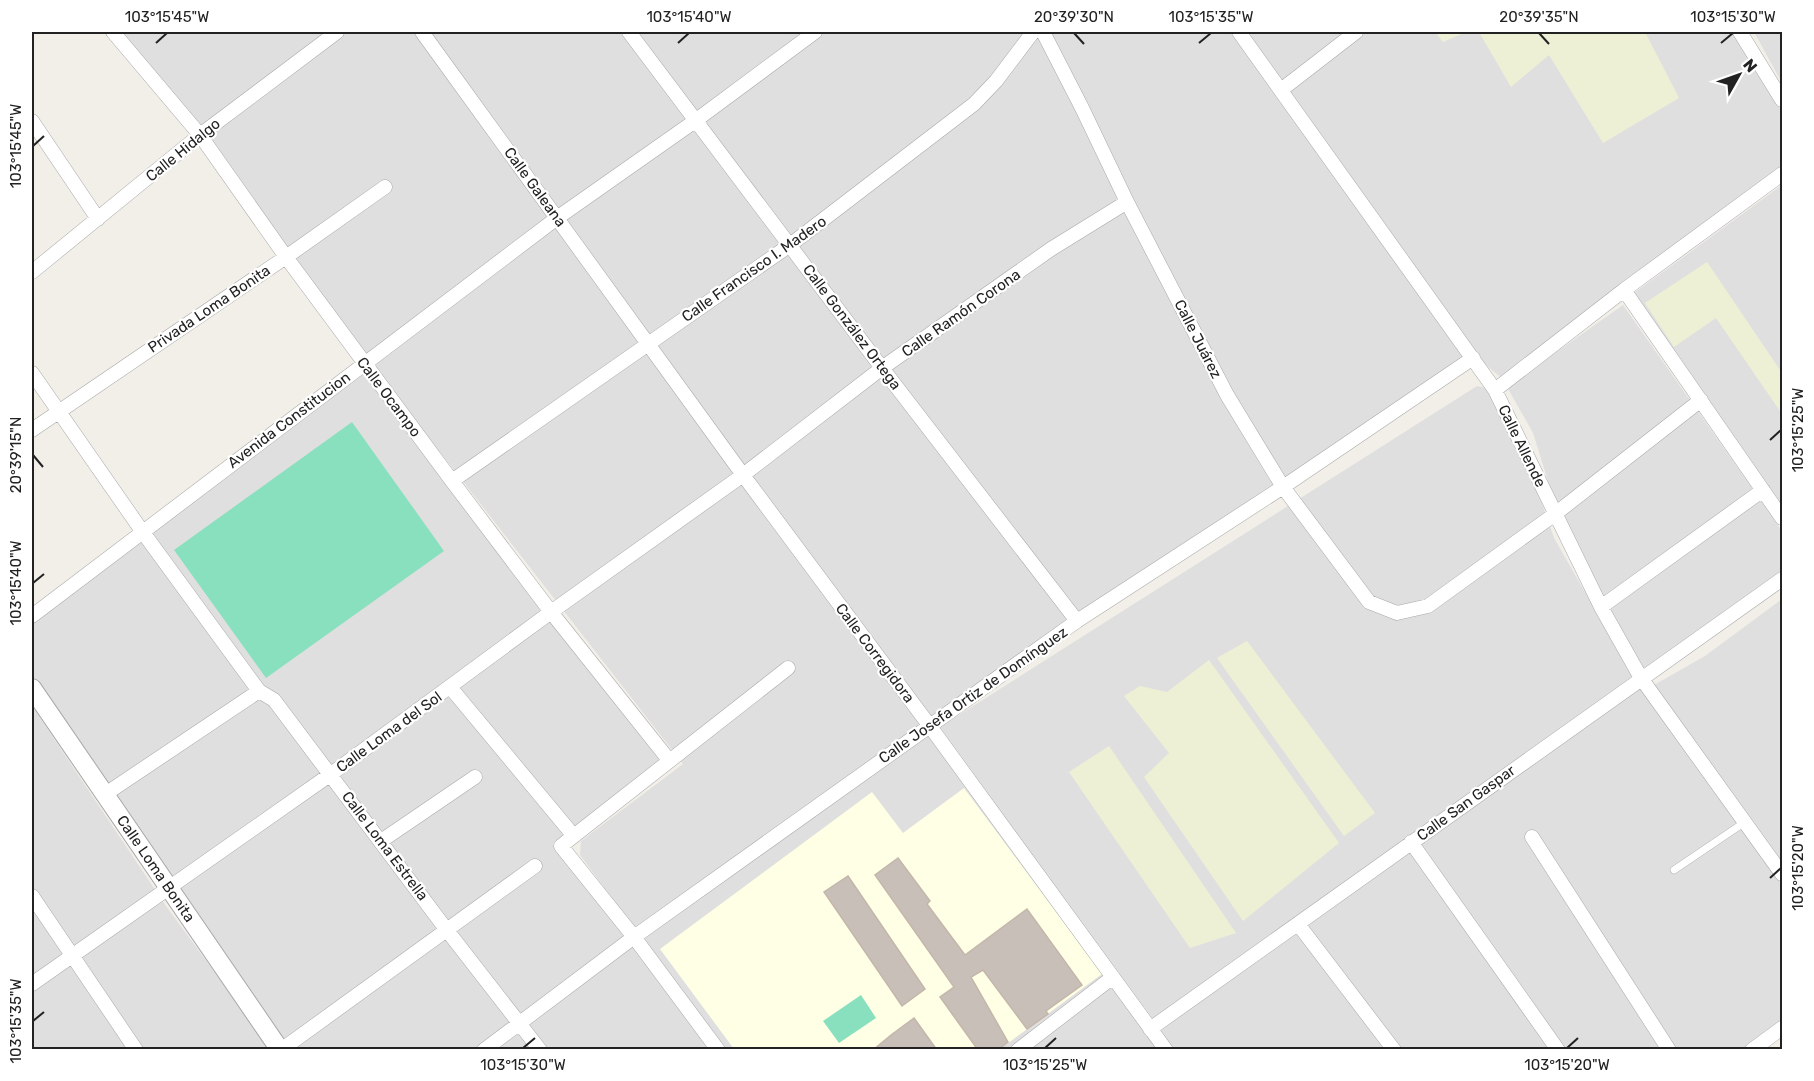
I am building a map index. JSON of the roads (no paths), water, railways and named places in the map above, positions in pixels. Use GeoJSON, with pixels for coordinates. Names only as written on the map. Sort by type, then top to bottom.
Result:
{"type":"FeatureCollection","features":[{"type":"Feature","properties":{"kind":"street","name":"Calle Ocampo"},"geometry":{"type":"LineString","coordinates":[[114,32],[200,135],[452,481],[551,612],[669,760]]}},
{"type":"Feature","properties":{"kind":"street","name":"Calle Hidalgo"},"geometry":{"type":"LineString","coordinates":[[32,272],[200,135],[337,32]]}},
{"type":"Feature","properties":{"kind":"street","name":"Calle Galeana"},"geometry":{"type":"LineString","coordinates":[[422,32],[648,343]]}},
{"type":"Feature","properties":{"kind":"street","name":"Calle González Ortega"},"geometry":{"type":"LineString","coordinates":[[629,32],[694,121],[1077,621]]}},
{"type":"Feature","properties":{"kind":"street"},"geometry":{"type":"LineString","coordinates":[[790,32],[800,43]]}},
{"type":"Feature","properties":{"kind":"street","name":"Avenida Constitucion"},"geometry":{"type":"LineString","coordinates":[[32,616],[557,218],[815,32]]}},
{"type":"Feature","properties":{"kind":"street","name":"Calle Francisco I. Madero"},"geometry":{"type":"LineString","coordinates":[[452,481],[790,245],[974,104],[996,81],[1033,32]]}},
{"type":"Feature","properties":{"kind":"street","name":"Calle Juárez"},"geometry":{"type":"LineString","coordinates":[[1043,32],[1127,202],[1227,395],[1283,487],[1369,602],[1397,613],[1428,606],[1555,514]]}},
{"type":"Feature","properties":{"kind":"street","name":"Calle Allende"},"geometry":{"type":"LineString","coordinates":[[1239,32],[1495,390],[1601,607],[1641,678],[1782,874]]}},
{"type":"Feature","properties":{"kind":"street"},"geometry":{"type":"LineString","coordinates":[[1281,90],[1356,32]]}},
{"type":"Feature","properties":{"kind":"street"},"geometry":{"type":"LineString","coordinates":[[1740,32],[1782,100]]}},
{"type":"Feature","properties":{"kind":"street"},"geometry":{"type":"LineString","coordinates":[[32,121],[98,219]]}},
{"type":"Feature","properties":{"kind":"street"},"geometry":{"type":"LineString","coordinates":[[1495,390],[1624,290],[1782,174]]}},
{"type":"Feature","properties":{"kind":"street","name":"Privada Loma Bonita"},"geometry":{"type":"LineString","coordinates":[[32,430],[385,187]]}},
{"type":"Feature","properties":{"kind":"street","name":"Calle Ramón Corona"},"geometry":{"type":"LineString","coordinates":[[743,475],[882,368],[1051,249],[1127,202]]}},
{"type":"Feature","properties":{"kind":"street"},"geometry":{"type":"LineString","coordinates":[[1624,290],[1782,518]]}},
{"type":"Feature","properties":{"kind":"street","name":"Calle Corregidora"},"geometry":{"type":"LineString","coordinates":[[648,343],[1166,1050]]}},
{"type":"Feature","properties":{"kind":"street","name":"Calle Josefa Ortiz de Domínguez"},"geometry":{"type":"LineString","coordinates":[[484,1050],[634,938],[1077,621],[1283,487],[1473,358]]}},
{"type":"Feature","properties":{"kind":"street","name":"Calle Loma Estrella"},"geometry":{"type":"LineString","coordinates":[[32,373],[142,531],[259,691],[274,700],[540,1050]]}},
{"type":"Feature","properties":{"kind":"street"},"geometry":{"type":"LineString","coordinates":[[1555,514],[1701,400]]}},
{"type":"Feature","properties":{"kind":"street","name":"Calle Loma del Sol"},"geometry":{"type":"LineString","coordinates":[[32,984],[331,774],[551,612],[743,475]]}},
{"type":"Feature","properties":{"kind":"street"},"geometry":{"type":"LineString","coordinates":[[1601,607],[1763,490]]}},
{"type":"Feature","properties":{"kind":"street","name":"Calle San Gaspar"},"geometry":{"type":"LineString","coordinates":[[1150,1029],[1782,579]]}},
{"type":"Feature","properties":{"kind":"street"},"geometry":{"type":"LineString","coordinates":[[718,1050],[561,846],[788,668]]}},
{"type":"Feature","properties":{"kind":"street"},"geometry":{"type":"LineString","coordinates":[[450,687],[573,835]]}},
{"type":"Feature","properties":{"kind":"street","name":"Calle Loma Bonita"},"geometry":{"type":"LineString","coordinates":[[32,688],[281,1050]]}},
{"type":"Feature","properties":{"kind":"street"},"geometry":{"type":"LineString","coordinates":[[104,795],[259,691]]}},
{"type":"Feature","properties":{"kind":"street"},"geometry":{"type":"LineString","coordinates":[[381,841],[475,777]]}},
{"type":"Feature","properties":{"kind":"street"},"geometry":{"type":"LineString","coordinates":[[1532,837],[1669,1050]]}},
{"type":"Feature","properties":{"kind":"street"},"geometry":{"type":"LineString","coordinates":[[1411,842],[1558,1050]]}},
{"type":"Feature","properties":{"kind":"street"},"geometry":{"type":"LineString","coordinates":[[281,1050],[535,866]]}},
{"type":"Feature","properties":{"kind":"street"},"geometry":{"type":"LineString","coordinates":[[32,897],[136,1050]]}},
{"type":"Feature","properties":{"kind":"street"},"geometry":{"type":"LineString","coordinates":[[1298,924],[1394,1050]]}},
{"type":"Feature","properties":{"kind":"street"},"geometry":{"type":"LineString","coordinates":[[1018,1050],[1113,978]]}},
{"type":"Feature","properties":{"kind":"street"},"geometry":{"type":"LineString","coordinates":[[1752,1050],[1782,1028]]}},
{"type":"Feature","properties":{"kind":"lane"},"geometry":{"type":"LineString","coordinates":[[1674,870],[1745,822]]}}]}
